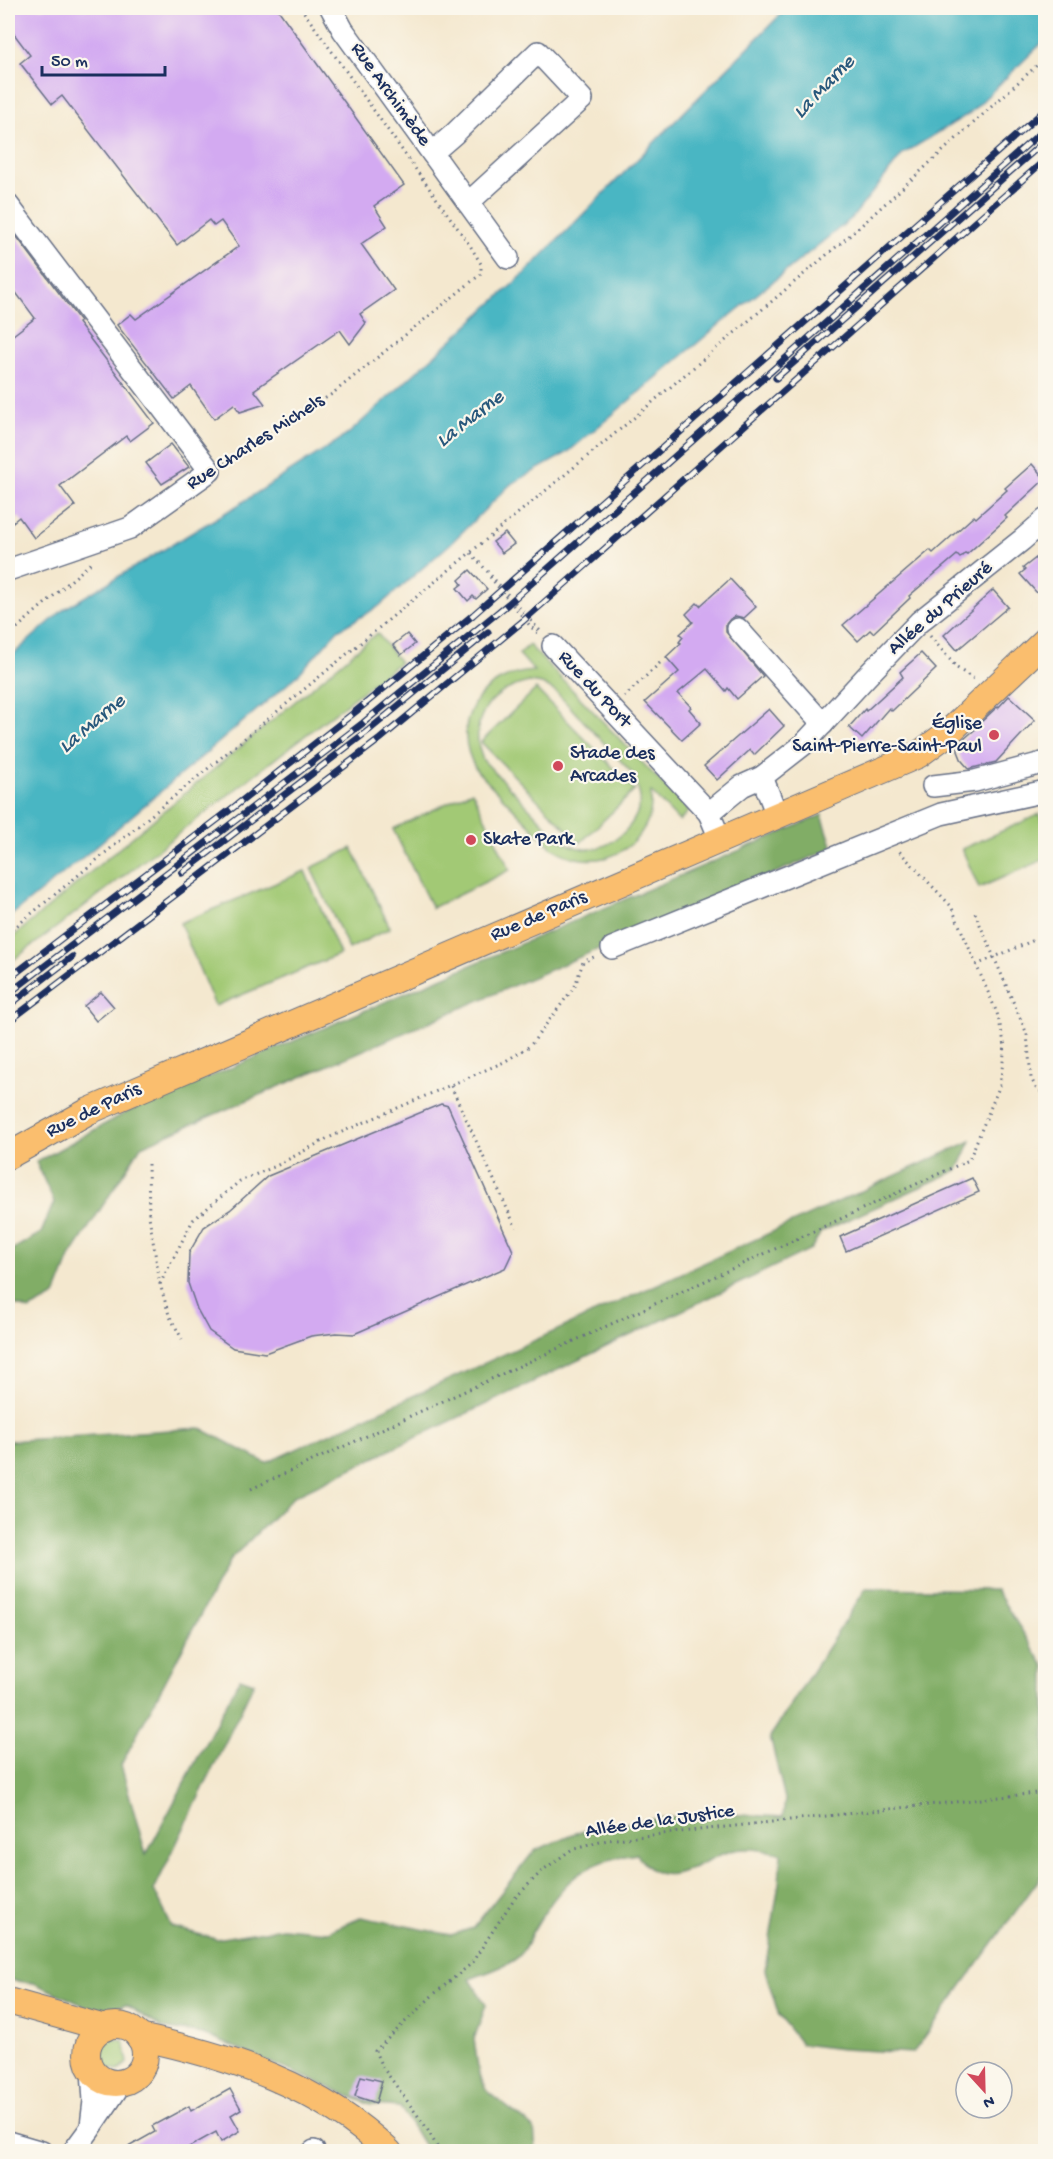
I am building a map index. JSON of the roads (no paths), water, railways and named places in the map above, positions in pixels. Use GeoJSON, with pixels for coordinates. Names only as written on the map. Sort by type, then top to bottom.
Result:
{"type":"FeatureCollection","features":[{"type":"Feature","properties":{"kind":"main road","name":"Rue de Paris"},"geometry":{"type":"LineString","coordinates":[[8,1156],[89,1111],[918,755],[993,692],[1046,640]]}},
{"type":"Feature","properties":{"kind":"main road"},"geometry":{"type":"LineString","coordinates":[[8,2001],[105,2028],[120,2026],[134,2031],[144,2045],[143,2064],[135,2076],[121,2083],[105,2081],[70,2033],[45,2012]]}},
{"type":"Feature","properties":{"kind":"main road"},"geometry":{"type":"LineString","coordinates":[[90,2062],[92,2038],[105,2028]]}},
{"type":"Feature","properties":{"kind":"main road"},"geometry":{"type":"LineString","coordinates":[[139,2037],[194,2050],[276,2079],[314,2097],[352,2120],[389,2151]]}},
{"type":"Feature","properties":{"kind":"main road"},"geometry":{"type":"LineString","coordinates":[[143,2064],[194,2050]]}},
{"type":"Feature","properties":{"kind":"street","name":"Rue Archimède"},"geometry":{"type":"LineString","coordinates":[[331,8],[343,30],[468,203]]}},
{"type":"Feature","properties":{"kind":"street"},"geometry":{"type":"LineString","coordinates":[[432,153],[538,52],[582,99],[468,203],[508,258]]}},
{"type":"Feature","properties":{"kind":"street","name":"Rue Charles Michels"},"geometry":{"type":"LineString","coordinates":[[8,205],[210,471],[130,528],[8,570]]}},
{"type":"Feature","properties":{"kind":"street","name":"Allée du Prieuré"},"geometry":{"type":"LineString","coordinates":[[709,813],[742,786],[762,777],[803,745],[919,622],[1046,519]]}},
{"type":"Feature","properties":{"kind":"street"},"geometry":{"type":"LineString","coordinates":[[738,629],[823,724]]}},
{"type":"Feature","properties":{"kind":"street","name":"Rue du Port"},"geometry":{"type":"LineString","coordinates":[[553,646],[709,813],[720,839]]}},
{"type":"Feature","properties":{"kind":"street"},"geometry":{"type":"LineString","coordinates":[[918,755],[933,786],[941,814]]}},
{"type":"Feature","properties":{"kind":"street"},"geometry":{"type":"LineString","coordinates":[[933,786],[975,781],[1046,762]]}},
{"type":"Feature","properties":{"kind":"street"},"geometry":{"type":"LineString","coordinates":[[762,777],[777,815]]}},
{"type":"Feature","properties":{"kind":"street"},"geometry":{"type":"LineString","coordinates":[[612,948],[941,814],[1046,791]]}},
{"type":"Feature","properties":{"kind":"street"},"geometry":{"type":"LineString","coordinates":[[90,2062],[94,2101],[90,2129]]}},
{"type":"Feature","properties":{"kind":"street"},"geometry":{"type":"LineString","coordinates":[[72,2151],[121,2083]]}},
{"type":"Feature","properties":{"kind":"street"},"geometry":{"type":"LineString","coordinates":[[8,2142],[42,2151]]}},
{"type":"Feature","properties":{"kind":"water","name":"La Marne"},"geometry":{"type":"Polygon","coordinates":[[[787,8],[1045,8],[1045,40],[970,113],[903,154],[852,218],[720,324],[567,453],[511,484],[449,545],[378,607],[338,630],[297,676],[8,918],[8,659],[64,609],[235,507],[347,435],[524,274],[787,8]]]}},
{"type":"Feature","properties":{"kind":"railway"},"geometry":{"type":"LineString","coordinates":[[8,979],[234,807],[473,615],[1046,109]]}},
{"type":"Feature","properties":{"kind":"railway"},"geometry":{"type":"LineString","coordinates":[[8,994],[363,723],[508,604],[1046,128]]}},
{"type":"Feature","properties":{"kind":"railway"},"geometry":{"type":"LineString","coordinates":[[776,378],[1046,140]]}},
{"type":"Feature","properties":{"kind":"railway"},"geometry":{"type":"LineString","coordinates":[[8,1022],[380,739],[523,621],[1046,159]]}},
{"type":"Feature","properties":{"kind":"railway"},"geometry":{"type":"LineString","coordinates":[[182,873],[369,730],[488,632]]}},
{"type":"Feature","properties":{"kind":"railway"},"geometry":{"type":"LineString","coordinates":[[8,1006],[72,957]]}},
{"type":"Feature","properties":{"kind":"place","name":"Église Saint-Pierre-Saint-Paul"},"geometry":{"type":"Point","coordinates":[994,735]}},
{"type":"Feature","properties":{"kind":"place","name":"Stade des Arcades"},"geometry":{"type":"Point","coordinates":[558,766]}},
{"type":"Feature","properties":{"kind":"place","name":"Skate Park"},"geometry":{"type":"Point","coordinates":[471,840]}}]}
